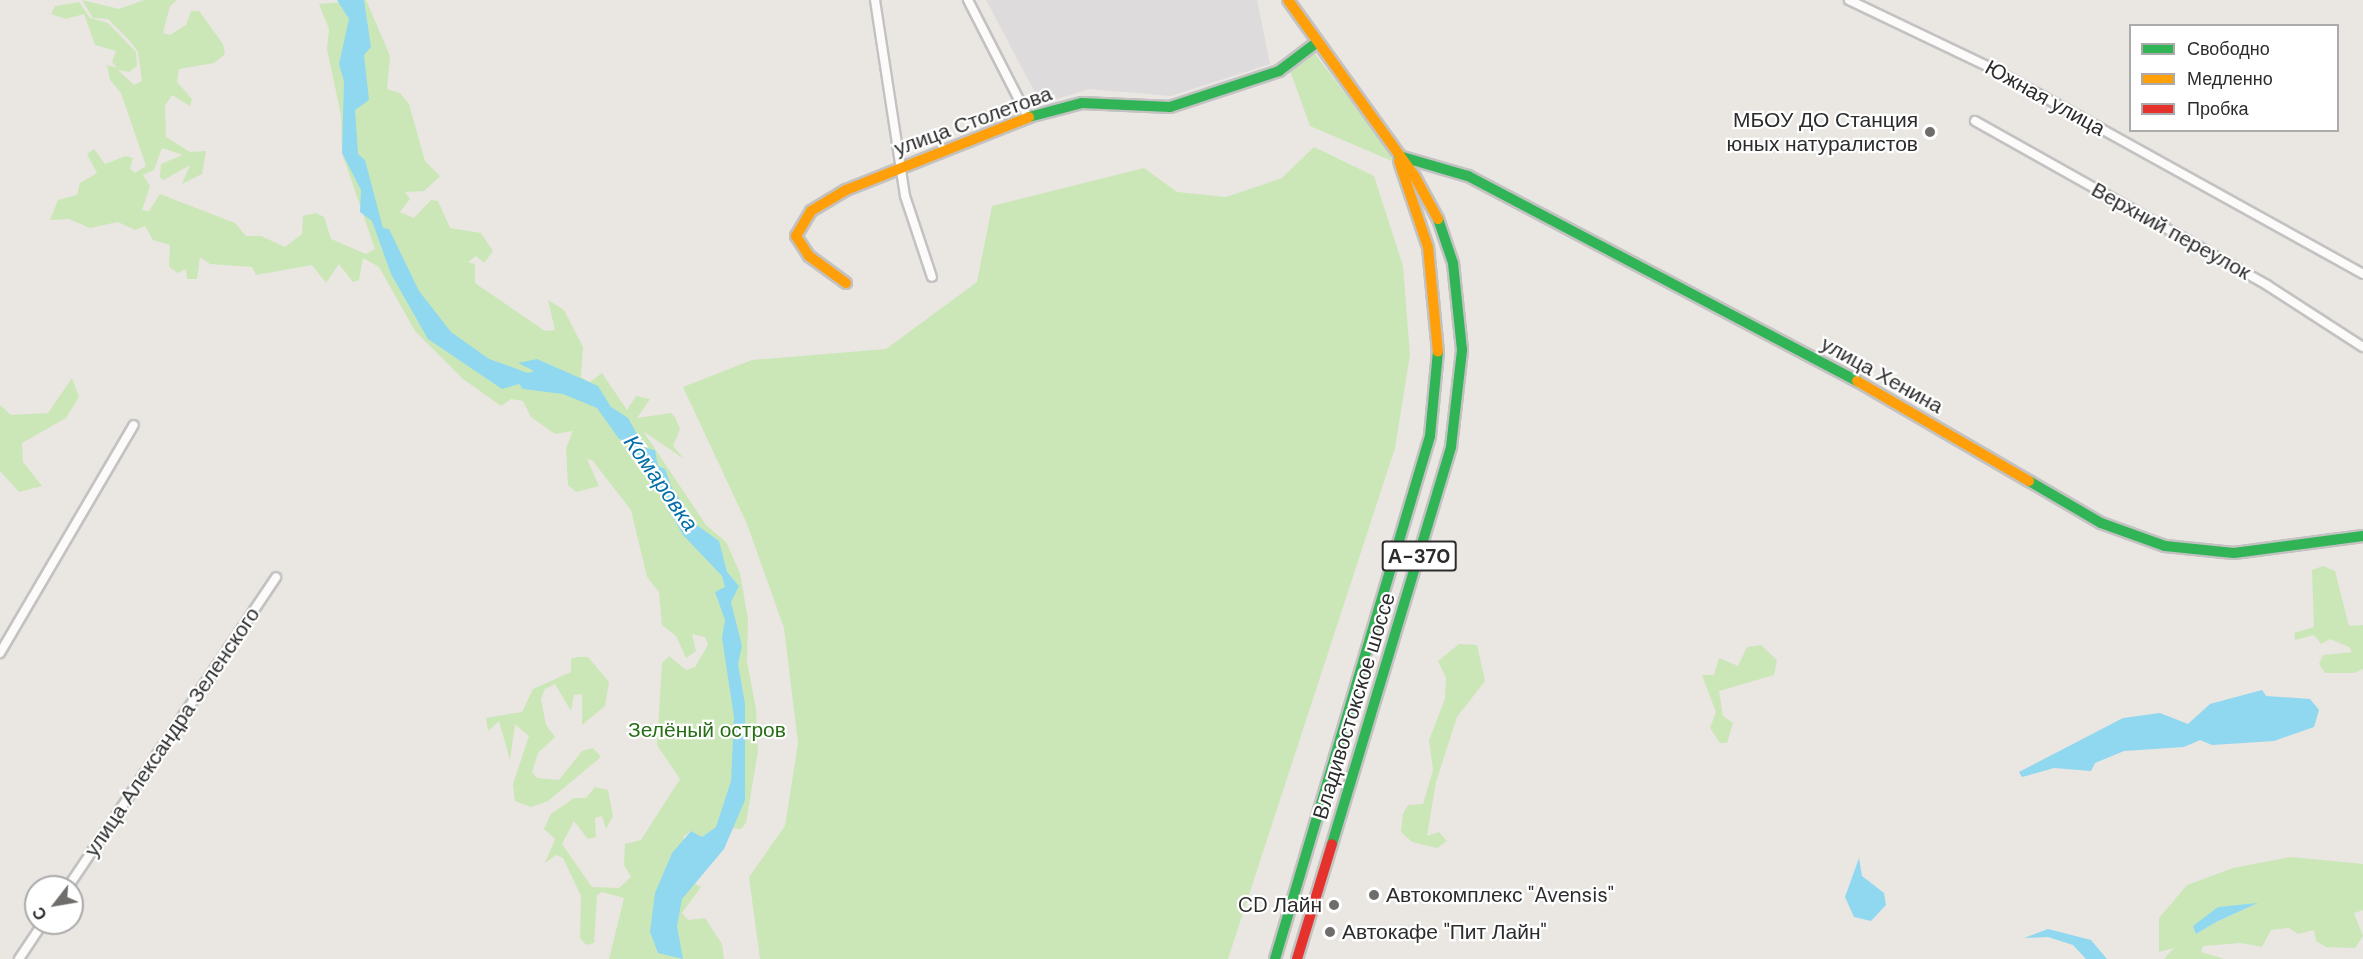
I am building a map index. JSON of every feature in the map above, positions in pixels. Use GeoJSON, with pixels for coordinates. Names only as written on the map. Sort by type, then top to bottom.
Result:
{"type":"FeatureCollection","features":[{"type":"Feature","properties":{"kind":"main road","name":"Владивостокское шоссе"},"geometry":{"type":"LineString","coordinates":[[1288,0],[1316,43],[1399,156],[1438,220],[1460,306],[1460,395],[1443,474],[1297,959]]}},
{"type":"Feature","properties":{"kind":"main road","name":"улица Столетова"},"geometry":{"type":"LineString","coordinates":[[846,283],[797,244],[800,223],[846,190],[1028,117],[1082,104],[1170,107],[1279,71],[1316,43]]}},
{"type":"Feature","properties":{"kind":"main road","name":"Владивостокское шоссе"},"geometry":{"type":"LineString","coordinates":[[1275,959],[1422,470],[1439,337],[1428,247],[1399,156]]}},
{"type":"Feature","properties":{"kind":"main road","name":"улица Хенина"},"geometry":{"type":"LineString","coordinates":[[1399,156],[1468,176],[1845,374],[2102,523],[2165,546],[2234,554],[2363,536]]}},
{"type":"Feature","properties":{"kind":"main road"},"geometry":{"type":"LineString","coordinates":[[1422,470],[1434,463],[1443,474]]}},
{"type":"Feature","properties":{"kind":"street"},"geometry":{"type":"LineString","coordinates":[[874,0],[903,167],[905,196],[932,277]]}},
{"type":"Feature","properties":{"kind":"street"},"geometry":{"type":"LineString","coordinates":[[968,0],[1028,117]]}},
{"type":"Feature","properties":{"kind":"street","name":"Южная улица"},"geometry":{"type":"LineString","coordinates":[[1849,0],[1995,70],[2363,274]]}},
{"type":"Feature","properties":{"kind":"street","name":"Верхний переулок"},"geometry":{"type":"LineString","coordinates":[[1975,121],[2267,285],[2363,347]]}},
{"type":"Feature","properties":{"kind":"street"},"geometry":{"type":"LineString","coordinates":[[0,653],[134,425]]}},
{"type":"Feature","properties":{"kind":"street","name":"улица Александра Зеленского"},"geometry":{"type":"LineString","coordinates":[[76,875],[276,577]]}},
{"type":"Feature","properties":{"kind":"street"},"geometry":{"type":"LineString","coordinates":[[19,959],[35,935]]}},
{"type":"Feature","properties":{"kind":"shaded area"},"geometry":{"type":"Polygon","coordinates":[[[986,0],[1257,0],[1270,64],[1171,96],[1089,89],[1041,104],[986,0]]]}},
{"type":"Feature","properties":{"kind":"green space","name":"Зелёный остров"},"geometry":{"type":"Polygon","coordinates":[[[82,0],[119,9],[144,0],[177,0],[170,6],[163,33],[170,35],[186,25],[191,11],[199,11],[223,44],[225,54],[214,63],[179,69],[177,82],[192,99],[190,106],[172,95],[165,106],[166,137],[190,152],[206,151],[202,174],[182,184],[190,165],[164,180],[160,177],[161,164],[183,155],[162,148],[154,170],[143,175],[150,186],[142,210],[149,211],[160,194],[235,223],[246,236],[261,236],[285,247],[302,234],[303,216],[316,213],[324,217],[331,239],[366,254],[375,249],[342,153],[341,115],[327,49],[329,29],[319,4],[366,0],[390,56],[387,89],[400,93],[409,104],[425,161],[440,176],[424,191],[405,192],[410,199],[400,212],[414,218],[431,200],[438,201],[450,228],[481,233],[493,251],[484,263],[476,256],[468,262],[475,264],[475,283],[545,331],[555,330],[548,300],[564,310],[583,347],[581,377],[590,382],[602,373],[627,410],[636,396],[650,399],[637,418],[671,413],[675,417],[680,429],[673,446],[684,459],[643,431],[706,525],[726,542],[740,573],[748,619],[747,662],[756,709],[758,751],[746,823],[741,829],[716,827],[702,837],[691,831],[683,837],[695,884],[701,887],[682,913],[688,920],[705,918],[722,944],[724,959],[609,959],[624,898],[602,892],[597,895],[594,943],[586,945],[580,938],[581,896],[563,858],[556,855],[545,863],[555,839],[544,829],[551,814],[574,798],[586,798],[595,787],[608,790],[613,816],[606,829],[602,816],[595,818],[596,837],[588,839],[574,821],[562,844],[592,887],[619,888],[631,877],[624,865],[625,844],[641,840],[680,779],[657,745],[662,663],[669,656],[686,670],[695,667],[708,645],[705,637],[692,634],[696,651],[686,658],[676,636],[662,625],[659,592],[647,577],[631,510],[592,460],[587,459],[599,486],[576,492],[568,485],[566,448],[573,431],[555,434],[531,417],[523,401],[511,399],[501,406],[463,379],[415,331],[379,267],[363,258],[359,280],[353,282],[339,264],[326,283],[312,265],[256,275],[252,267],[210,264],[200,257],[197,279],[187,279],[186,269],[178,273],[169,267],[170,245],[153,240],[145,226],[135,230],[118,222],[90,228],[69,219],[50,220],[58,200],[77,195],[80,183],[97,173],[87,154],[94,149],[105,164],[126,156],[133,158],[130,169],[135,173],[146,166],[121,93],[110,80],[107,65],[117,68],[112,62],[116,51],[95,45],[84,14],[66,19],[51,14],[55,6],[79,2],[90,18],[108,23],[136,52],[137,66],[129,72],[118,70],[134,85],[142,81],[138,52],[130,41],[108,19],[93,18],[82,0]]]}},
{"type":"Feature","properties":{"kind":"green space"},"geometry":{"type":"Polygon","coordinates":[[[1312,50],[1391,154],[1392,161],[1310,126],[1289,68],[1312,50]]]}},
{"type":"Feature","properties":{"kind":"green space"},"geometry":{"type":"Polygon","coordinates":[[[1314,147],[1374,176],[1403,266],[1410,355],[1395,448],[1228,959],[760,959],[749,877],[785,826],[798,743],[784,628],[747,524],[683,387],[752,360],[886,349],[977,282],[992,206],[1144,168],[1177,192],[1226,197],[1282,178],[1314,147]]]}},
{"type":"Feature","properties":{"kind":"green space"},"geometry":{"type":"Polygon","coordinates":[[[72,378],[79,397],[66,418],[22,443],[23,462],[42,486],[19,492],[0,471],[0,405],[11,415],[48,413],[72,378]]]}},
{"type":"Feature","properties":{"kind":"green space"},"geometry":{"type":"Polygon","coordinates":[[[2323,566],[2335,571],[2349,626],[2363,625],[2363,669],[2354,673],[2325,673],[2319,664],[2323,655],[2352,652],[2349,647],[2330,639],[2321,644],[2314,635],[2295,640],[2294,633],[2314,627],[2312,570],[2323,566]]]}},
{"type":"Feature","properties":{"kind":"green space"},"geometry":{"type":"Polygon","coordinates":[[[1459,644],[1477,645],[1485,681],[1457,717],[1436,782],[1427,836],[1439,832],[1447,841],[1437,848],[1412,842],[1401,832],[1403,814],[1408,805],[1423,804],[1433,770],[1429,740],[1445,699],[1446,678],[1438,661],[1459,644]]]}},
{"type":"Feature","properties":{"kind":"green space"},"geometry":{"type":"Polygon","coordinates":[[[1761,645],[1777,660],[1774,675],[1719,691],[1723,716],[1733,723],[1727,743],[1720,743],[1710,728],[1716,712],[1702,675],[1714,675],[1719,658],[1738,666],[1747,647],[1761,645]]]}},
{"type":"Feature","properties":{"kind":"green space"},"geometry":{"type":"Polygon","coordinates":[[[588,657],[609,682],[605,706],[582,725],[582,694],[574,695],[571,711],[555,684],[545,689],[541,699],[546,725],[555,737],[538,753],[532,772],[537,778],[559,780],[582,751],[593,748],[601,757],[548,801],[531,807],[515,801],[513,784],[529,736],[515,724],[510,760],[499,721],[488,731],[486,718],[522,712],[533,689],[571,672],[571,659],[588,657]]]}},
{"type":"Feature","properties":{"kind":"green space"},"geometry":{"type":"Polygon","coordinates":[[[2291,857],[2363,864],[2363,910],[2354,913],[2363,936],[2355,948],[2326,947],[2316,941],[2314,930],[2298,934],[2289,928],[2271,930],[2262,947],[2241,943],[2203,946],[2201,952],[2224,959],[2164,959],[2174,948],[2159,952],[2159,918],[2187,885],[2233,868],[2291,857]],[[2256,904],[2218,907],[2196,934],[2256,904]]]}},
{"type":"Feature","properties":{"kind":"water","name":"Комаровка"},"geometry":{"type":"Polygon","coordinates":[[[337,0],[364,0],[371,47],[364,55],[369,100],[355,110],[358,154],[365,160],[383,228],[389,229],[419,291],[451,332],[489,359],[528,373],[534,371],[518,363],[537,359],[598,386],[611,407],[628,418],[645,448],[655,450],[658,466],[665,469],[672,488],[698,526],[719,541],[727,572],[739,586],[731,602],[742,646],[738,664],[745,704],[745,800],[724,849],[682,899],[677,926],[683,959],[658,953],[650,932],[655,893],[672,853],[691,831],[702,837],[716,827],[731,781],[734,717],[722,638],[725,620],[715,592],[725,587],[722,576],[683,535],[630,442],[619,439],[597,408],[563,394],[523,389],[519,384],[502,389],[428,339],[391,274],[372,221],[360,212],[361,190],[342,153],[344,81],[339,64],[349,19],[337,0]]]}},
{"type":"Feature","properties":{"kind":"water"},"geometry":{"type":"Polygon","coordinates":[[[2262,690],[2266,696],[2310,699],[2319,710],[2314,727],[2274,741],[2212,745],[2200,740],[2184,747],[2124,751],[2095,763],[2091,771],[2054,768],[2022,777],[2019,772],[2123,718],[2160,713],[2188,724],[2210,704],[2262,690]]]}},
{"type":"Feature","properties":{"kind":"water"},"geometry":{"type":"Polygon","coordinates":[[[1859,858],[1862,876],[1884,893],[1886,905],[1871,921],[1854,917],[1845,897],[1859,858]]]}},
{"type":"Feature","properties":{"kind":"water"},"geometry":{"type":"Polygon","coordinates":[[[2258,903],[2196,934],[2193,926],[2218,907],[2258,903]]]}},
{"type":"Feature","properties":{"kind":"water"},"geometry":{"type":"Polygon","coordinates":[[[2048,929],[2091,940],[2107,959],[2086,959],[2073,945],[2048,937],[2024,938],[2048,929]]]}},
{"type":"Feature","properties":{"kind":"traffic: fast"},"geometry":{"type":"LineString","coordinates":[[1029,117],[1082,103],[1170,107],[1279,71],[1316,43]]}},
{"type":"Feature","properties":{"kind":"traffic: fast"},"geometry":{"type":"LineString","coordinates":[[1399,156],[1468,176],[1857,381]]}},
{"type":"Feature","properties":{"kind":"traffic: fast"},"geometry":{"type":"LineString","coordinates":[[1332,844],[1451,447],[1462,350],[1453,263],[1438,219]]}},
{"type":"Feature","properties":{"kind":"traffic: fast"},"geometry":{"type":"LineString","coordinates":[[1275,959],[1430,436],[1438,352]]}},
{"type":"Feature","properties":{"kind":"traffic: fast"},"geometry":{"type":"LineString","coordinates":[[2029,481],[2101,523],[2165,546],[2234,553],[2363,536]]}},
{"type":"Feature","properties":{"kind":"traffic: slow"},"geometry":{"type":"LineString","coordinates":[[1288,0],[1415,177],[1438,219]]}},
{"type":"Feature","properties":{"kind":"traffic: slow"},"geometry":{"type":"LineString","coordinates":[[846,283],[809,256],[796,236],[811,211],[846,190],[1029,117]]}},
{"type":"Feature","properties":{"kind":"traffic: slow"},"geometry":{"type":"LineString","coordinates":[[1399,161],[1428,247],[1438,352]]}},
{"type":"Feature","properties":{"kind":"traffic: slow"},"geometry":{"type":"LineString","coordinates":[[1857,381],[2029,481]]}},
{"type":"Feature","properties":{"kind":"traffic: jam"},"geometry":{"type":"LineString","coordinates":[[1297,959],[1332,844]]}},
{"type":"Feature","properties":{"kind":"place","name":"МБОУ ДО Станция юных натуралистов"},"geometry":{"type":"Point","coordinates":[1930,132]}},
{"type":"Feature","properties":{"kind":"place","name":"Автокомплекс \"Avensis\""},"geometry":{"type":"Point","coordinates":[1374,895]}},
{"type":"Feature","properties":{"kind":"place","name":"CD Лайн"},"geometry":{"type":"Point","coordinates":[1334,905]}},
{"type":"Feature","properties":{"kind":"place","name":"Автокафе \"Пит Лайн\""},"geometry":{"type":"Point","coordinates":[1330,932]}}]}
